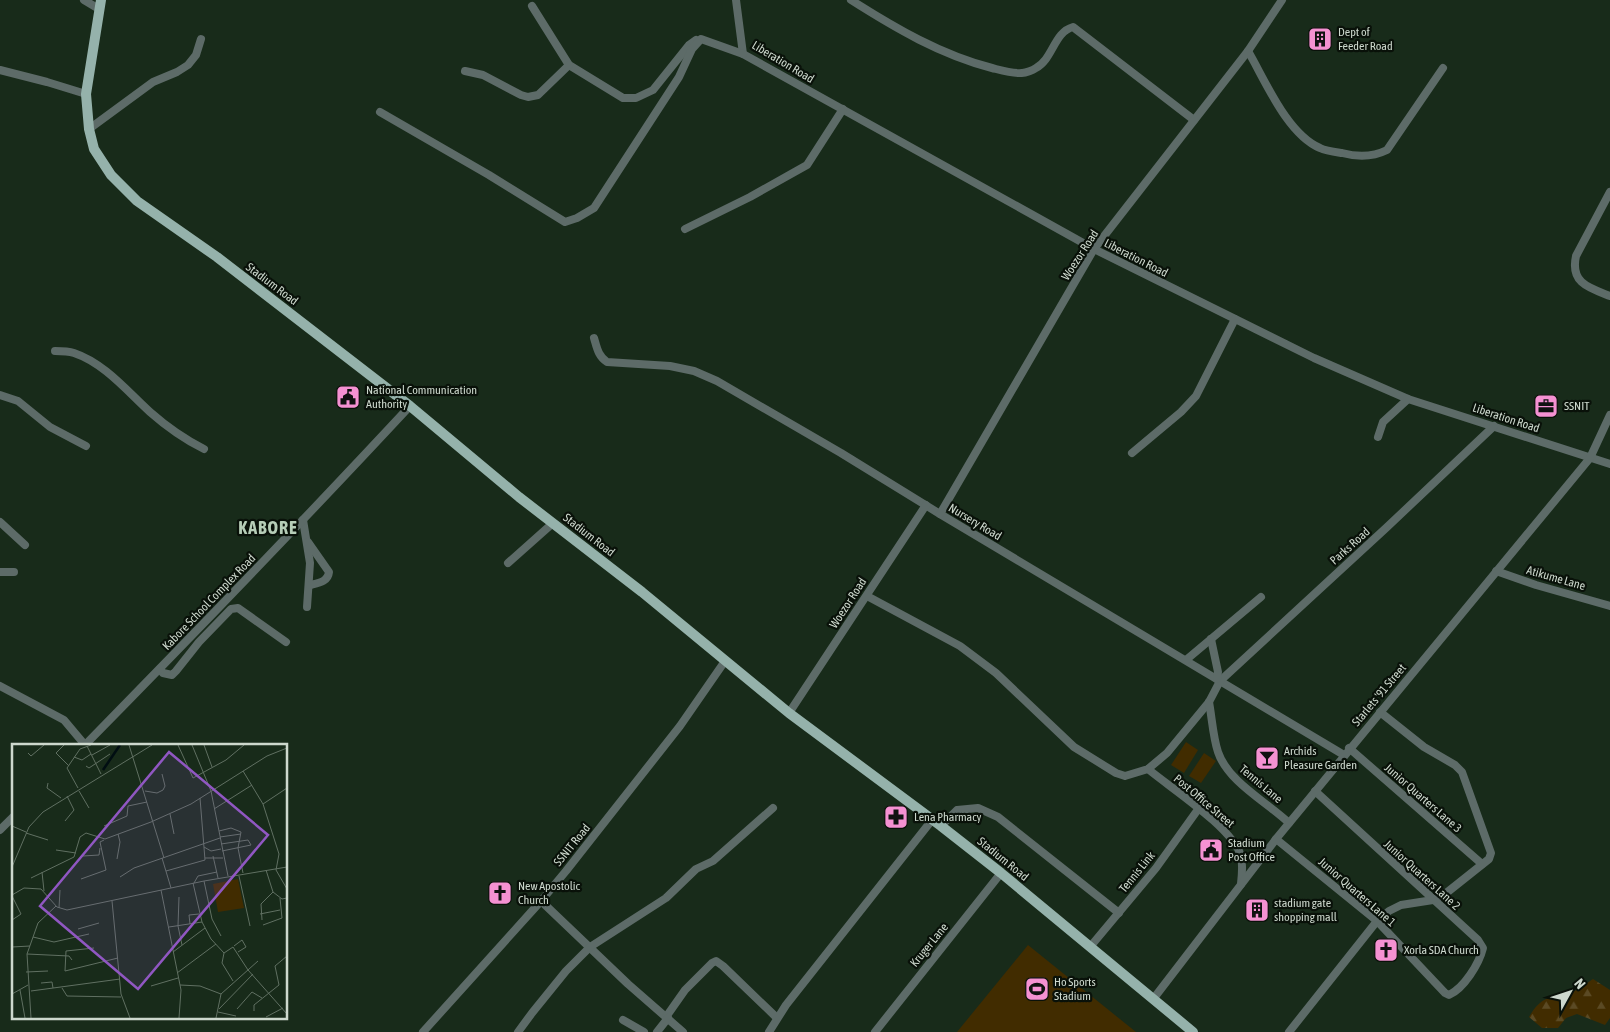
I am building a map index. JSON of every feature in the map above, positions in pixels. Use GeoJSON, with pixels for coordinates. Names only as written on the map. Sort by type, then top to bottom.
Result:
{"type":"FeatureCollection","features":[{"type":"Feature","properties":{"kind":"main road","name":"Stadium Road"},"geometry":{"type":"LineString","coordinates":[[100,4],[86,94],[89,129],[94,149],[111,175],[137,200],[217,257],[410,406],[519,497],[642,592],[789,713],[1001,873],[1193,1032]]}},
{"type":"Feature","properties":{"kind":"street"},"geometry":{"type":"LineString","coordinates":[[84,0],[100,4]]}},
{"type":"Feature","properties":{"kind":"street","name":"Liberation Road"},"geometry":{"type":"LineString","coordinates":[[736,0],[743,54],[1094,249],[1314,358],[1408,399],[1610,464]]}},
{"type":"Feature","properties":{"kind":"street"},"geometry":{"type":"LineString","coordinates":[[851,0],[892,26],[972,63],[1022,73],[1037,68],[1046,59],[1066,29],[1074,27],[1194,120]]}},
{"type":"Feature","properties":{"kind":"street","name":"Woezor Road"},"geometry":{"type":"LineString","coordinates":[[940,514],[1094,249],[1248,51],[1282,0]]}},
{"type":"Feature","properties":{"kind":"street"},"geometry":{"type":"LineString","coordinates":[[532,6],[569,65],[623,98],[636,98],[653,90],[688,45],[695,40],[701,40],[743,54]]}},
{"type":"Feature","properties":{"kind":"street"},"geometry":{"type":"LineString","coordinates":[[89,129],[153,82],[188,65],[196,55],[201,40]]}},
{"type":"Feature","properties":{"kind":"street"},"geometry":{"type":"LineString","coordinates":[[380,112],[489,175],[565,222],[577,218],[594,208],[679,77],[692,49],[701,40]]}},
{"type":"Feature","properties":{"kind":"street"},"geometry":{"type":"LineString","coordinates":[[1248,51],[1293,127],[1303,137],[1320,148],[1351,156],[1378,154],[1387,150],[1443,68]]}},
{"type":"Feature","properties":{"kind":"street"},"geometry":{"type":"LineString","coordinates":[[466,71],[483,75],[528,97],[538,94],[569,65]]}},
{"type":"Feature","properties":{"kind":"street"},"geometry":{"type":"LineString","coordinates":[[0,70],[86,94]]}},
{"type":"Feature","properties":{"kind":"street"},"geometry":{"type":"LineString","coordinates":[[685,228],[807,165],[843,110]]}},
{"type":"Feature","properties":{"kind":"street"},"geometry":{"type":"LineString","coordinates":[[1610,192],[1576,256],[1574,264],[1575,273],[1579,280],[1588,288],[1610,296]]}},
{"type":"Feature","properties":{"kind":"street"},"geometry":{"type":"LineString","coordinates":[[1132,453],[1181,412],[1196,396],[1235,319]]}},
{"type":"Feature","properties":{"kind":"street","name":"Nursery Road"},"geometry":{"type":"LineString","coordinates":[[594,338],[598,353],[607,362],[670,366],[694,371],[717,381],[842,452],[940,514],[1218,680],[1347,752]]}},
{"type":"Feature","properties":{"kind":"street"},"geometry":{"type":"LineString","coordinates":[[55,351],[72,352],[92,361],[126,388],[179,436],[204,449]]}},
{"type":"Feature","properties":{"kind":"street"},"geometry":{"type":"LineString","coordinates":[[0,395],[18,401],[50,427],[86,446]]}},
{"type":"Feature","properties":{"kind":"street"},"geometry":{"type":"LineString","coordinates":[[1378,437],[1383,422],[1408,399]]}},
{"type":"Feature","properties":{"kind":"street","name":"Kabore School Complex Road"},"geometry":{"type":"LineString","coordinates":[[85,744],[160,669],[410,406]]}},
{"type":"Feature","properties":{"kind":"street","name":"Starlets '91 Street"},"geometry":{"type":"LineString","coordinates":[[1154,998],[1276,839],[1590,458],[1610,415]]}},
{"type":"Feature","properties":{"kind":"street","name":"Parks Road"},"geometry":{"type":"LineString","coordinates":[[1218,680],[1386,528],[1494,426]]}},
{"type":"Feature","properties":{"kind":"street","name":"Woezor Road"},"geometry":{"type":"LineString","coordinates":[[789,713],[926,505]]}},
{"type":"Feature","properties":{"kind":"street"},"geometry":{"type":"LineString","coordinates":[[303,520],[310,563],[307,607]]}},
{"type":"Feature","properties":{"kind":"street"},"geometry":{"type":"LineString","coordinates":[[0,522],[25,545]]}},
{"type":"Feature","properties":{"kind":"street"},"geometry":{"type":"LineString","coordinates":[[508,563],[554,523]]}},
{"type":"Feature","properties":{"kind":"street"},"geometry":{"type":"LineString","coordinates":[[306,540],[329,572],[329,576],[325,580],[310,585]]}},
{"type":"Feature","properties":{"kind":"street","name":"Atikume Lane"},"geometry":{"type":"LineString","coordinates":[[1496,571],[1536,585],[1610,606]]}},
{"type":"Feature","properties":{"kind":"street"},"geometry":{"type":"LineString","coordinates":[[0,572],[14,572]]}},
{"type":"Feature","properties":{"kind":"street"},"geometry":{"type":"LineString","coordinates":[[867,596],[960,646],[996,673],[1074,746],[1116,773],[1125,776],[1148,769],[1166,752],[1209,702],[1218,680],[1211,639]]}},
{"type":"Feature","properties":{"kind":"street"},"geometry":{"type":"LineString","coordinates":[[1186,660],[1261,597]]}},
{"type":"Feature","properties":{"kind":"street"},"geometry":{"type":"LineString","coordinates":[[160,669],[167,675],[172,675],[176,672],[199,642],[231,609],[238,608],[286,642]]}},
{"type":"Feature","properties":{"kind":"street","name":"SSNIT Road"},"geometry":{"type":"LineString","coordinates":[[423,1032],[541,901],[680,726],[725,661]]}},
{"type":"Feature","properties":{"kind":"street"},"geometry":{"type":"LineString","coordinates":[[0,686],[64,720],[83,744]]}},
{"type":"Feature","properties":{"kind":"street","name":"Tennis Lane"},"geometry":{"type":"LineString","coordinates":[[1209,702],[1218,752],[1224,765],[1234,779],[1289,823]]}},
{"type":"Feature","properties":{"kind":"street"},"geometry":{"type":"LineString","coordinates":[[1288,1032],[1377,921],[1401,904],[1433,900],[1445,894],[1489,859],[1491,853],[1462,772],[1455,765],[1424,747],[1380,712]]}},
{"type":"Feature","properties":{"kind":"street","name":"Junior Quarters Lane 3"},"geometry":{"type":"LineString","coordinates":[[1347,752],[1482,864]]}},
{"type":"Feature","properties":{"kind":"street","name":"Post Office Street"},"geometry":{"type":"LineString","coordinates":[[1148,769],[1199,808],[1234,842],[1242,861],[1241,884]]}},
{"type":"Feature","properties":{"kind":"street","name":"Junior Quarters Lane 2"},"geometry":{"type":"LineString","coordinates":[[1315,791],[1469,932],[1483,948],[1482,954],[1464,984]]}},
{"type":"Feature","properties":{"kind":"street"},"geometry":{"type":"LineString","coordinates":[[518,1032],[566,971],[590,947],[666,898],[696,869],[713,861],[774,808]]}},
{"type":"Feature","properties":{"kind":"street"},"geometry":{"type":"LineString","coordinates":[[941,826],[957,810],[978,808],[998,817],[1119,913]]}},
{"type":"Feature","properties":{"kind":"street","name":"Tennis Link"},"geometry":{"type":"LineString","coordinates":[[1090,947],[1171,848],[1199,808]]}},
{"type":"Feature","properties":{"kind":"street"},"geometry":{"type":"LineString","coordinates":[[0,830],[12,818]]}},
{"type":"Feature","properties":{"kind":"street"},"geometry":{"type":"LineString","coordinates":[[769,1032],[786,1005],[932,820]]}},
{"type":"Feature","properties":{"kind":"street","name":"Junior Quarters Lane 1"},"geometry":{"type":"LineString","coordinates":[[1276,839],[1377,921],[1445,993],[1449,995],[1464,984]]}},
{"type":"Feature","properties":{"kind":"street","name":"Kruger Lane"},"geometry":{"type":"LineString","coordinates":[[875,1032],[1001,873]]}},
{"type":"Feature","properties":{"kind":"street"},"geometry":{"type":"LineString","coordinates":[[541,901],[628,984],[683,1032]]}},
{"type":"Feature","properties":{"kind":"street"},"geometry":{"type":"LineString","coordinates":[[657,1032],[692,982],[716,961],[778,1018]]}},
{"type":"Feature","properties":{"kind":"street"},"geometry":{"type":"LineString","coordinates":[[623,1020],[644,1032]]}},
{"type":"Feature","properties":{"kind":"green space"},"geometry":{"type":"Polygon","coordinates":[[[1186,742],[1198,750],[1184,773],[1171,765],[1186,742]]]}},
{"type":"Feature","properties":{"kind":"green space"},"geometry":{"type":"Polygon","coordinates":[[[1204,753],[1216,761],[1201,783],[1189,776],[1204,753]]]}},
{"type":"Feature","properties":{"kind":"green space","name":"Ho Sports Stadium"},"geometry":{"type":"Polygon","coordinates":[[[1028,945],[1136,1032],[957,1032],[1028,945]]]}},
{"type":"Feature","properties":{"kind":"green space"},"geometry":{"type":"Polygon","coordinates":[[[1593,979],[1610,990],[1610,1018],[1605,1025],[1577,1014],[1566,1018],[1558,1028],[1542,1028],[1529,1017],[1538,1005],[1547,998],[1575,991],[1593,979]]]}},
{"type":"Feature","properties":{"kind":"place","name":"Dept of Feeder Road"},"geometry":{"type":"Point","coordinates":[1320,39]}},
{"type":"Feature","properties":{"kind":"place","name":"National Communication Authority"},"geometry":{"type":"Point","coordinates":[348,397]}},
{"type":"Feature","properties":{"kind":"place","name":"SSNIT"},"geometry":{"type":"Point","coordinates":[1546,406]}},
{"type":"Feature","properties":{"kind":"place","name":"Archids Pleasure Garden"},"geometry":{"type":"Point","coordinates":[1267,758]}},
{"type":"Feature","properties":{"kind":"place","name":"Lena Pharmacy"},"geometry":{"type":"Point","coordinates":[896,817]}},
{"type":"Feature","properties":{"kind":"place","name":"Stadium Post Office"},"geometry":{"type":"Point","coordinates":[1211,850]}},
{"type":"Feature","properties":{"kind":"place","name":"New Apostolic Church"},"geometry":{"type":"Point","coordinates":[500,893]}},
{"type":"Feature","properties":{"kind":"place","name":"stadium gate shopping mall"},"geometry":{"type":"Point","coordinates":[1257,910]}},
{"type":"Feature","properties":{"kind":"place","name":"Xorla SDA Church"},"geometry":{"type":"Point","coordinates":[1386,950]}},
{"type":"Feature","properties":{"kind":"place","name":"Ho Sports Stadium"},"geometry":{"type":"Point","coordinates":[1037,989]}},
{"type":"Feature","properties":{"kind":"district","name":"KABORE"},"geometry":{"type":"Point","coordinates":[268,527]}}]}
